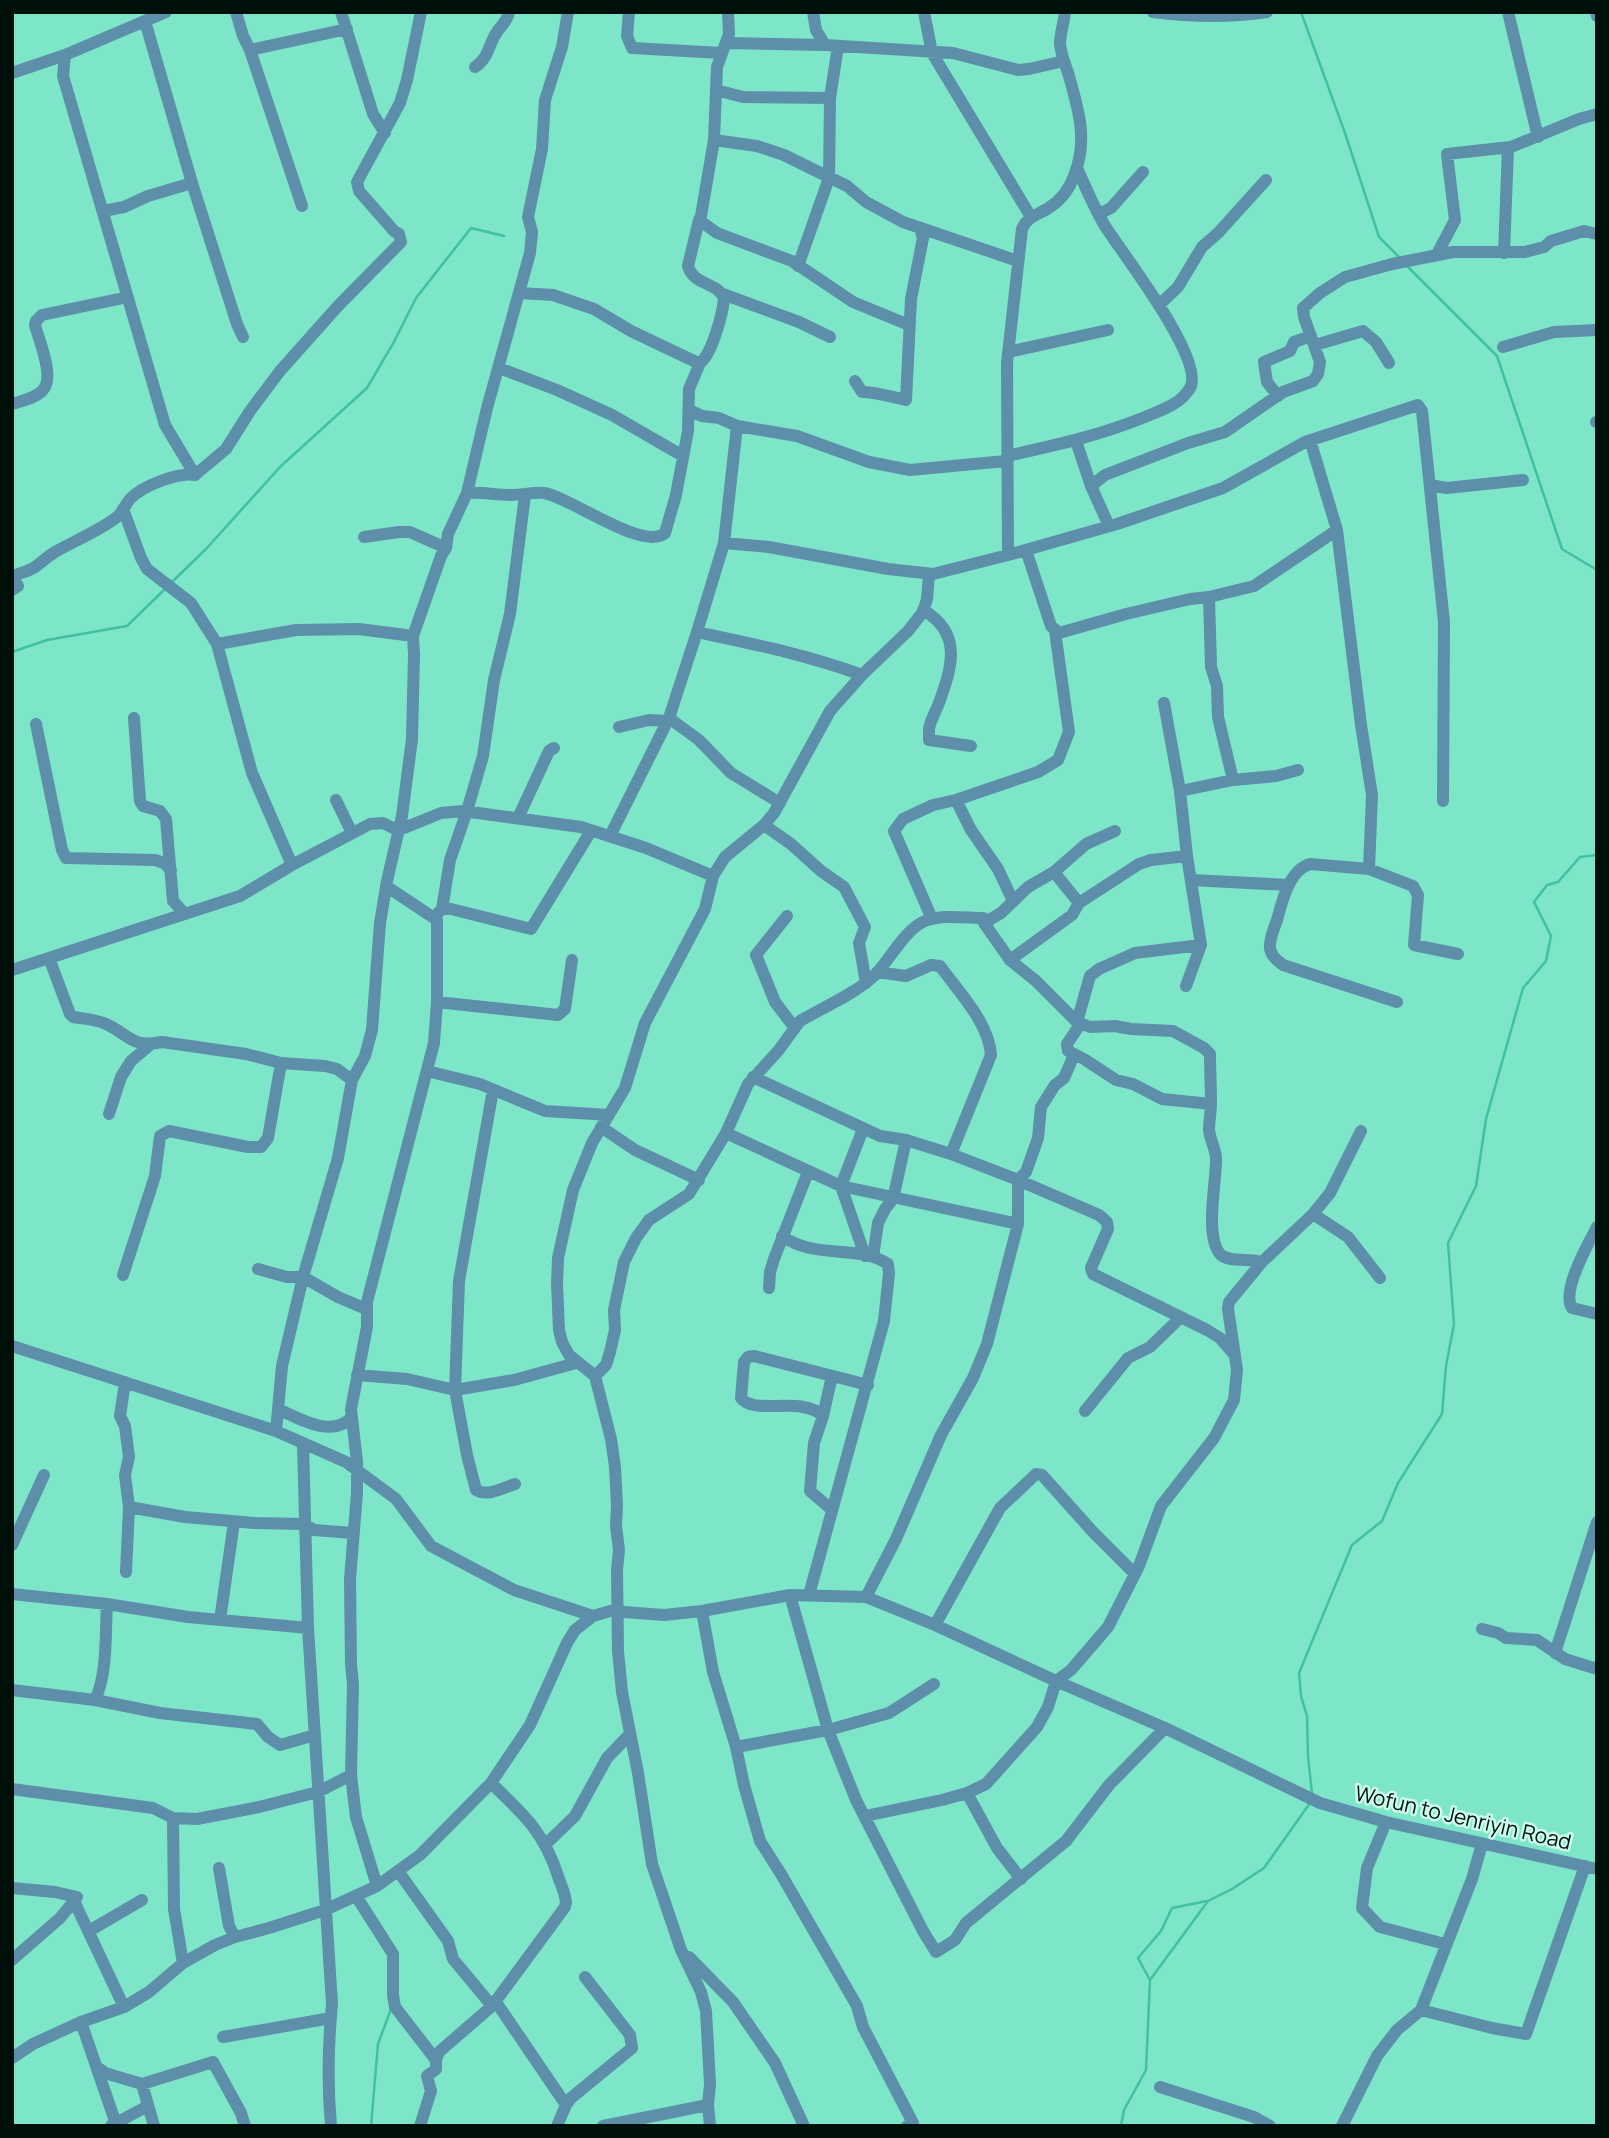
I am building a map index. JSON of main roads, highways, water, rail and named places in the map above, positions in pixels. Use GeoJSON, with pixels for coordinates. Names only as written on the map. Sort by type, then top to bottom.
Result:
{"type":"FeatureCollection","features":[{"type":"Feature","properties":{"kind":"waterway"},"geometry":{"type":"LineString","coordinates":[[1301,12],[1379,237],[1399,257]]}},
{"type":"Feature","properties":{"kind":"waterway"},"geometry":{"type":"LineString","coordinates":[[172,582],[206,549],[281,466],[367,388],[416,298],[471,228],[504,236]]}},
{"type":"Feature","properties":{"kind":"waterway"},"geometry":{"type":"LineString","coordinates":[[1408,267],[1497,356],[1562,549],[1597,570]]}},
{"type":"Feature","properties":{"kind":"waterway"},"geometry":{"type":"LineString","coordinates":[[12,652],[47,640],[127,626],[165,589]]}},
{"type":"Feature","properties":{"kind":"waterway"},"geometry":{"type":"LineString","coordinates":[[1312,1794],[1307,1716],[1301,1696],[1299,1673],[1352,1545],[1382,1521],[1398,1483],[1442,1414],[1446,1366],[1454,1324],[1448,1243],[1476,1186],[1486,1119],[1523,988],[1546,961],[1551,936],[1534,902],[1547,885],[1558,882],[1580,857],[1597,855]]}},
{"type":"Feature","properties":{"kind":"waterway"},"geometry":{"type":"LineString","coordinates":[[1121,2126],[1124,2110],[1146,2070],[1150,1980],[1208,1901],[1264,1868],[1310,1803]]}},
{"type":"Feature","properties":{"kind":"waterway"},"geometry":{"type":"LineString","coordinates":[[1150,1980],[1138,1958],[1161,1931],[1172,1908],[1207,1901]]}},
{"type":"Feature","properties":{"kind":"waterway"},"geometry":{"type":"LineString","coordinates":[[371,2126],[378,2044],[391,2009]]}}]}
